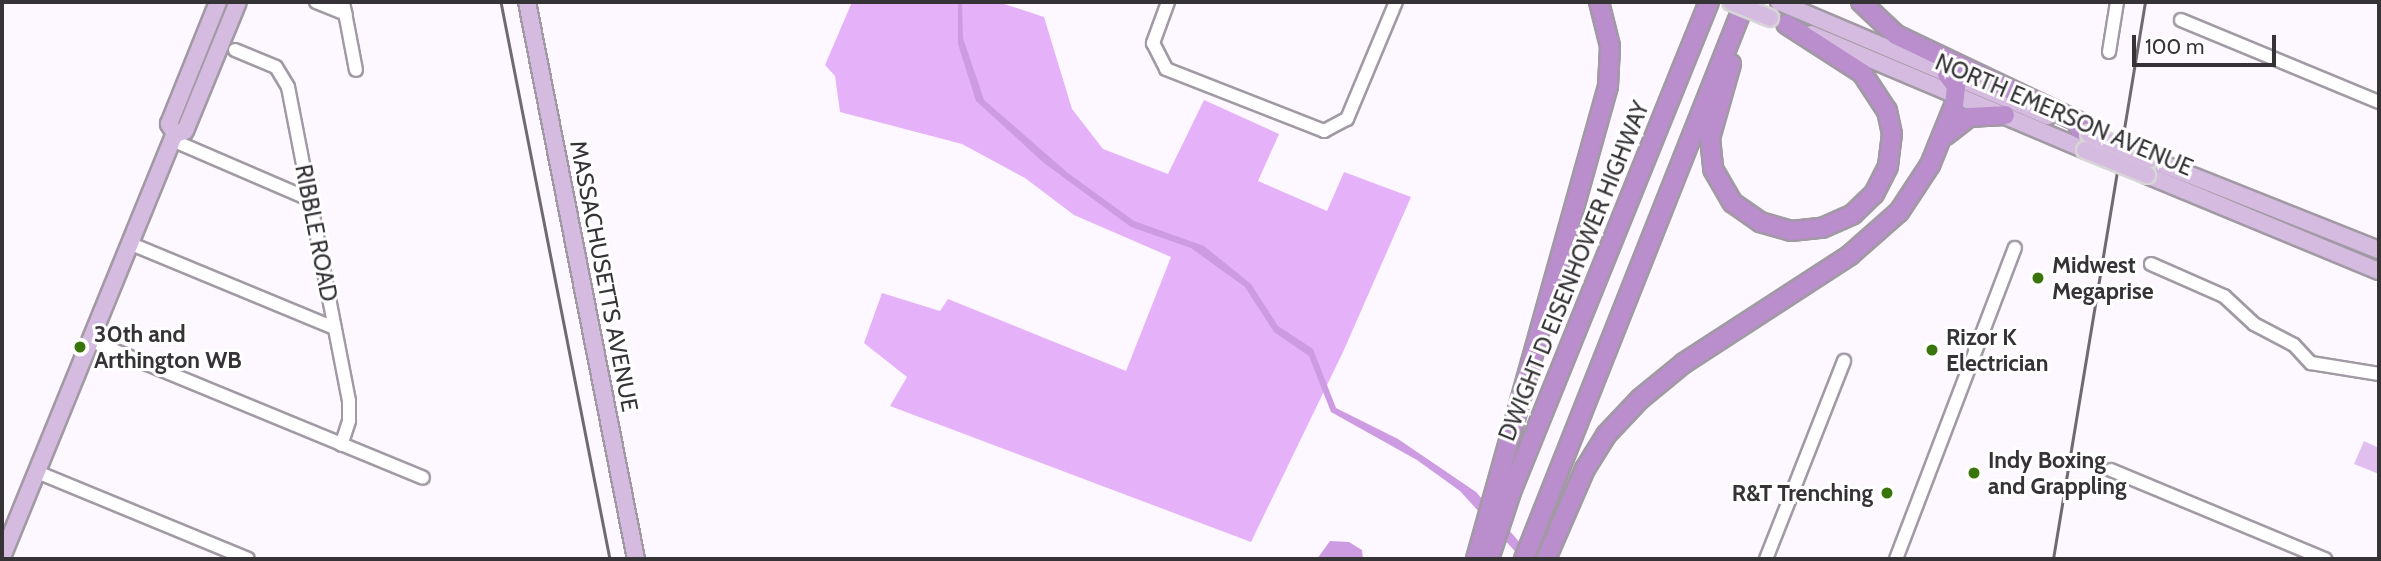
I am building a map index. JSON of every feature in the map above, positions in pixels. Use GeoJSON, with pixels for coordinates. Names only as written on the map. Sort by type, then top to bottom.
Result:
{"type":"FeatureCollection","features":[{"type":"Feature","properties":{"kind":"highway"},"geometry":{"type":"LineString","coordinates":[[1483,554],[1498,474],[1608,86],[1610,46],[1599,2]]}},
{"type":"Feature","properties":{"kind":"highway"},"geometry":{"type":"LineString","coordinates":[[1664,114],[1700,2]]}},
{"type":"Feature","properties":{"kind":"highway","name":"DWIGHT D EISENHOWER HIGHWAY"},"geometry":{"type":"LineString","coordinates":[[1483,554],[1511,492],[1709,2]]}},
{"type":"Feature","properties":{"kind":"highway"},"geometry":{"type":"LineString","coordinates":[[1747,2],[1713,122],[1712,162],[1721,186],[1743,212],[1772,227],[1803,232],[1841,221],[1869,200],[1888,166],[1892,134],[1884,103],[1868,78],[1778,21]]}},
{"type":"Feature","properties":{"kind":"highway"},"geometry":{"type":"LineString","coordinates":[[1524,559],[1747,2]]}},
{"type":"Feature","properties":{"kind":"highway"},"geometry":{"type":"LineString","coordinates":[[1861,2],[1896,35],[2077,121],[2085,138]]}},
{"type":"Feature","properties":{"kind":"highway"},"geometry":{"type":"LineString","coordinates":[[1546,559],[1584,469],[1632,407],[1685,363],[1871,239],[1913,195],[1941,141],[1956,94],[1955,83],[1947,74]]}},
{"type":"Feature","properties":{"kind":"highway"},"geometry":{"type":"LineString","coordinates":[[1941,141],[1965,119],[2006,115]]}},
{"type":"Feature","properties":{"kind":"main road"},"geometry":{"type":"LineString","coordinates":[[174,137],[169,124],[218,2]]}},
{"type":"Feature","properties":{"kind":"main road"},"geometry":{"type":"LineString","coordinates":[[2,557],[174,137],[185,131],[238,2]]}},
{"type":"Feature","properties":{"kind":"main road","name":"MASSACHUSETTS AVENUE"},"geometry":{"type":"LineString","coordinates":[[527,2],[636,559]]}},
{"type":"Feature","properties":{"kind":"main road","name":"NORTH EMERSON AVENUE"},"geometry":{"type":"LineString","coordinates":[[1731,2],[2006,115],[2085,138]]}},
{"type":"Feature","properties":{"kind":"main road","name":"NORTH EMERSON AVENUE"},"geometry":{"type":"LineString","coordinates":[[1779,2],[1947,74],[2379,271]]}},
{"type":"Feature","properties":{"kind":"main road","name":"NORTH EMERSON AVENUE"},"geometry":{"type":"LineString","coordinates":[[2149,167],[2379,250]]}},
{"type":"Feature","properties":{"kind":"street"},"geometry":{"type":"LineString","coordinates":[[316,2],[344,8],[356,70]]}},
{"type":"Feature","properties":{"kind":"street"},"geometry":{"type":"LineString","coordinates":[[1168,2],[1154,35],[1156,55],[1171,72],[1311,128],[1331,130],[1347,119],[1396,2]]}},
{"type":"Feature","properties":{"kind":"street"},"geometry":{"type":"LineString","coordinates":[[2109,52],[2118,2]]}},
{"type":"Feature","properties":{"kind":"street"},"geometry":{"type":"LineString","coordinates":[[2181,20],[2379,102]]}},
{"type":"Feature","properties":{"kind":"street","name":"RIBBLE ROAD"},"geometry":{"type":"LineString","coordinates":[[235,50],[272,65],[284,77],[349,411],[341,445]]}},
{"type":"Feature","properties":{"kind":"street"},"geometry":{"type":"LineString","coordinates":[[174,137],[309,199]]}},
{"type":"Feature","properties":{"kind":"street"},"geometry":{"type":"LineString","coordinates":[[129,243],[334,328]]}},
{"type":"Feature","properties":{"kind":"street"},"geometry":{"type":"LineString","coordinates":[[1896,559],[1969,377],[1979,334],[2014,248]]}},
{"type":"Feature","properties":{"kind":"street"},"geometry":{"type":"LineString","coordinates":[[2151,264],[2224,296],[2254,324],[2294,345],[2311,363],[2379,374]]}},
{"type":"Feature","properties":{"kind":"street"},"geometry":{"type":"LineString","coordinates":[[89,340],[423,478]]}},
{"type":"Feature","properties":{"kind":"street"},"geometry":{"type":"LineString","coordinates":[[1766,559],[1844,361]]}},
{"type":"Feature","properties":{"kind":"street"},"geometry":{"type":"LineString","coordinates":[[2111,470],[2325,559]]}},
{"type":"Feature","properties":{"kind":"street"},"geometry":{"type":"LineString","coordinates":[[37,472],[248,559]]}},
{"type":"Feature","properties":{"kind":"shaded area"},"geometry":{"type":"Polygon","coordinates":[[[852,2],[998,2],[1044,17],[1072,109],[1103,149],[1168,174],[1204,100],[1279,134],[1258,181],[1327,211],[1344,172],[1411,197],[1343,352],[1251,542],[890,406],[907,377],[864,343],[882,293],[940,311],[948,299],[1126,371],[1171,257],[1074,215],[1025,178],[962,144],[840,112],[835,76],[825,65],[852,2]]]}},
{"type":"Feature","properties":{"kind":"shaded area"},"geometry":{"type":"Polygon","coordinates":[[[958,2],[962,2],[963,38],[984,100],[1068,173],[1134,221],[1204,246],[1251,284],[1278,326],[1313,349],[1336,408],[1398,439],[1476,492],[1534,559],[1522,559],[1460,491],[1417,460],[1331,412],[1309,356],[1274,332],[1245,287],[1191,248],[1131,227],[1044,163],[976,101],[958,44],[958,2]]]}},
{"type":"Feature","properties":{"kind":"shaded area"},"geometry":{"type":"Polygon","coordinates":[[[2364,441],[2379,448],[2379,474],[2354,464],[2364,441]]]}},
{"type":"Feature","properties":{"kind":"shaded area"},"geometry":{"type":"Polygon","coordinates":[[[1330,541],[1349,542],[1362,550],[1363,559],[1317,559],[1330,541]]]}},
{"type":"Feature","properties":{"kind":"railway"},"geometry":{"type":"LineString","coordinates":[[501,2],[610,559]]}},
{"type":"Feature","properties":{"kind":"railway"},"geometry":{"type":"LineString","coordinates":[[2053,559],[2145,2]]}},
{"type":"Feature","properties":{"kind":"place","name":"Midwest Megaprise"},"geometry":{"type":"Point","coordinates":[2038,278]}},
{"type":"Feature","properties":{"kind":"place","name":"30th and Arthington WB"},"geometry":{"type":"Point","coordinates":[80,347]}},
{"type":"Feature","properties":{"kind":"place","name":"Rizor K Electrician"},"geometry":{"type":"Point","coordinates":[1932,350]}},
{"type":"Feature","properties":{"kind":"place","name":"Indy Boxing and Grappling"},"geometry":{"type":"Point","coordinates":[1974,473]}},
{"type":"Feature","properties":{"kind":"place","name":"R&T Trenching"},"geometry":{"type":"Point","coordinates":[1887,493]}}]}
